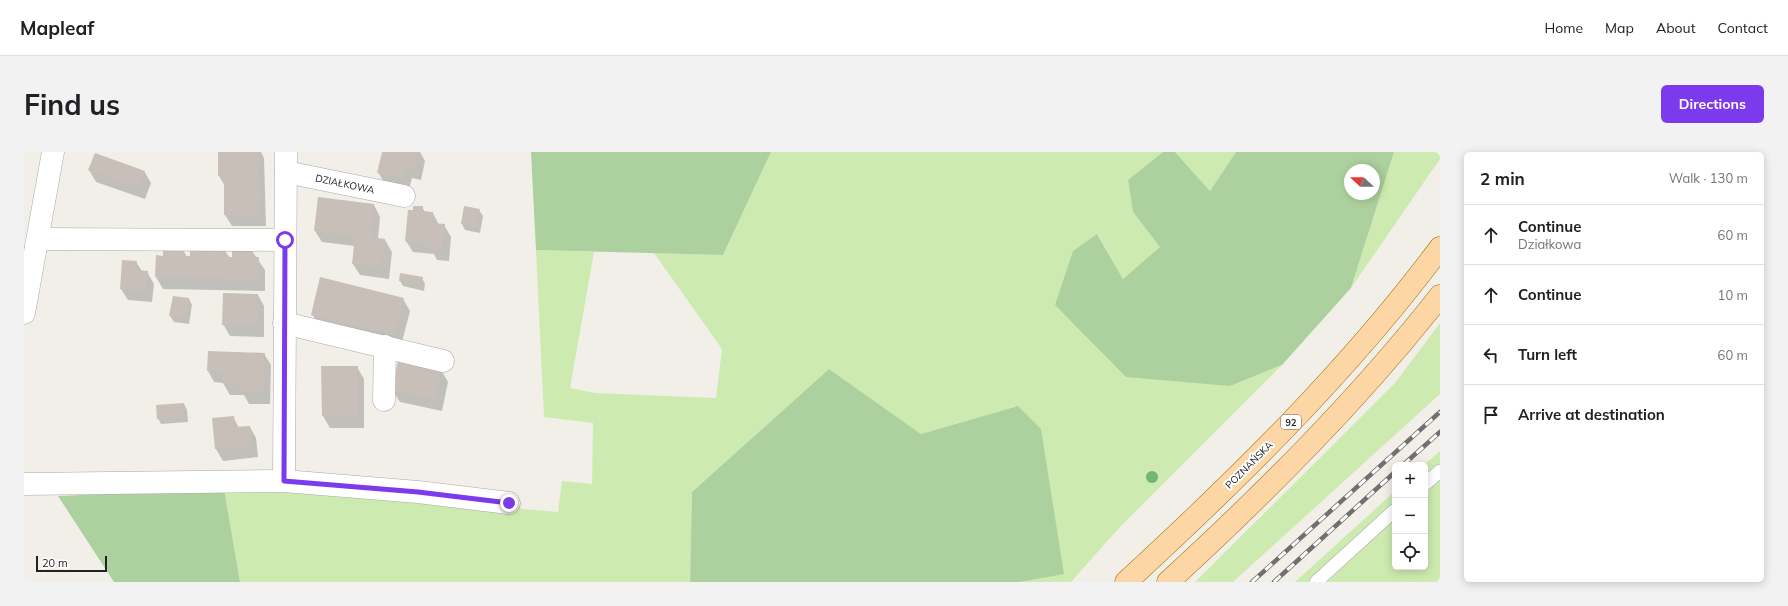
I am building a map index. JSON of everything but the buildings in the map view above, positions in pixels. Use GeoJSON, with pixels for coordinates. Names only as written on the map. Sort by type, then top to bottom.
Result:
{"type":"FeatureCollection","features":[{"type":"Feature","properties":{"kind":"main road","name":"POZNAŃSKA"},"geometry":{"type":"LineString","coordinates":[[1126,582],[1250,465],[1308,404],[1392,310],[1440,248]]}},
{"type":"Feature","properties":{"kind":"main road"},"geometry":{"type":"LineString","coordinates":[[1168,582],[1300,455],[1363,389],[1440,296]]}},
{"type":"Feature","properties":{"kind":"street"},"geometry":{"type":"LineString","coordinates":[[24,313],[53,152]]}},
{"type":"Feature","properties":{"kind":"street","name":"DZIAŁKOWA"},"geometry":{"type":"LineString","coordinates":[[284,481],[286,162],[404,196]]}},
{"type":"Feature","properties":{"kind":"street"},"geometry":{"type":"LineString","coordinates":[[38,239],[285,240]]}},
{"type":"Feature","properties":{"kind":"street"},"geometry":{"type":"LineString","coordinates":[[284,323],[443,361]]}},
{"type":"Feature","properties":{"kind":"street"},"geometry":{"type":"LineString","coordinates":[[384,400],[385,346]]}},
{"type":"Feature","properties":{"kind":"street"},"geometry":{"type":"LineString","coordinates":[[24,484],[284,481],[418,492],[509,503]]}},
{"type":"Feature","properties":{"kind":"lane"},"geometry":{"type":"LineString","coordinates":[[1428,481],[1440,471]]}},
{"type":"Feature","properties":{"kind":"lane"},"geometry":{"type":"LineString","coordinates":[[1316,582],[1392,513]]}},
{"type":"Feature","properties":{"kind":"green space"},"geometry":{"type":"Polygon","coordinates":[[[531,152],[771,152],[723,255],[536,250],[531,152]]]}},
{"type":"Feature","properties":{"kind":"green space"},"geometry":{"type":"Polygon","coordinates":[[[771,152],[1163,152],[1128,180],[1133,212],[1161,247],[1123,279],[1098,235],[1073,251],[1230,386],[1282,365],[1119,528],[1071,582],[1020,582],[1064,573],[1018,406],[921,434],[829,369],[692,492],[690,582],[240,582],[224,489],[428,501],[558,512],[562,481],[592,484],[593,423],[544,417],[536,250],[594,252],[570,388],[595,393],[716,398],[722,349],[654,253],[723,255],[771,152]]]}},
{"type":"Feature","properties":{"kind":"green space"},"geometry":{"type":"Polygon","coordinates":[[[1163,152],[1175,152],[1210,191],[1236,152],[1394,152],[1380,196],[1380,164],[1344,164],[1344,200],[1379,200],[1351,288],[1282,365],[1230,386],[1126,377],[1055,305],[1073,251],[1097,234],[1123,279],[1160,247],[1133,212],[1128,180],[1163,152]]]}},
{"type":"Feature","properties":{"kind":"green space"},"geometry":{"type":"Polygon","coordinates":[[[1175,152],[1236,152],[1210,191],[1175,152]]]}},
{"type":"Feature","properties":{"kind":"green space"},"geometry":{"type":"Polygon","coordinates":[[[1394,152],[1440,152],[1440,159],[1351,288],[1380,200],[1394,152]]]}},
{"type":"Feature","properties":{"kind":"green space"},"geometry":{"type":"Polygon","coordinates":[[[1440,323],[1440,394],[1233,582],[1195,582],[1395,383],[1440,323]]]}},
{"type":"Feature","properties":{"kind":"green space"},"geometry":{"type":"Polygon","coordinates":[[[829,369],[921,434],[1018,406],[1041,429],[1064,574],[1020,582],[690,582],[692,492],[829,369]]]}},
{"type":"Feature","properties":{"kind":"green space"},"geometry":{"type":"Polygon","coordinates":[[[1440,451],[1440,582],[1295,582],[1392,494],[1392,570],[1428,570],[1427,462],[1440,451]]]}},
{"type":"Feature","properties":{"kind":"green space"},"geometry":{"type":"Polygon","coordinates":[[[224,489],[240,582],[114,582],[58,496],[224,489]]]}},
{"type":"Feature","properties":{"kind":"railway"},"geometry":{"type":"LineString","coordinates":[[1252,582],[1440,412]]}},
{"type":"Feature","properties":{"kind":"railway"},"geometry":{"type":"LineString","coordinates":[[1406,462],[1440,432]]}},
{"type":"Feature","properties":{"kind":"railway"},"geometry":{"type":"LineString","coordinates":[[1274,582],[1392,475]]}},
{"type":"Feature","properties":{"kind":"route"},"geometry":{"type":"LineString","coordinates":[[285,240],[284,481],[418,492],[509,503]]}}]}
